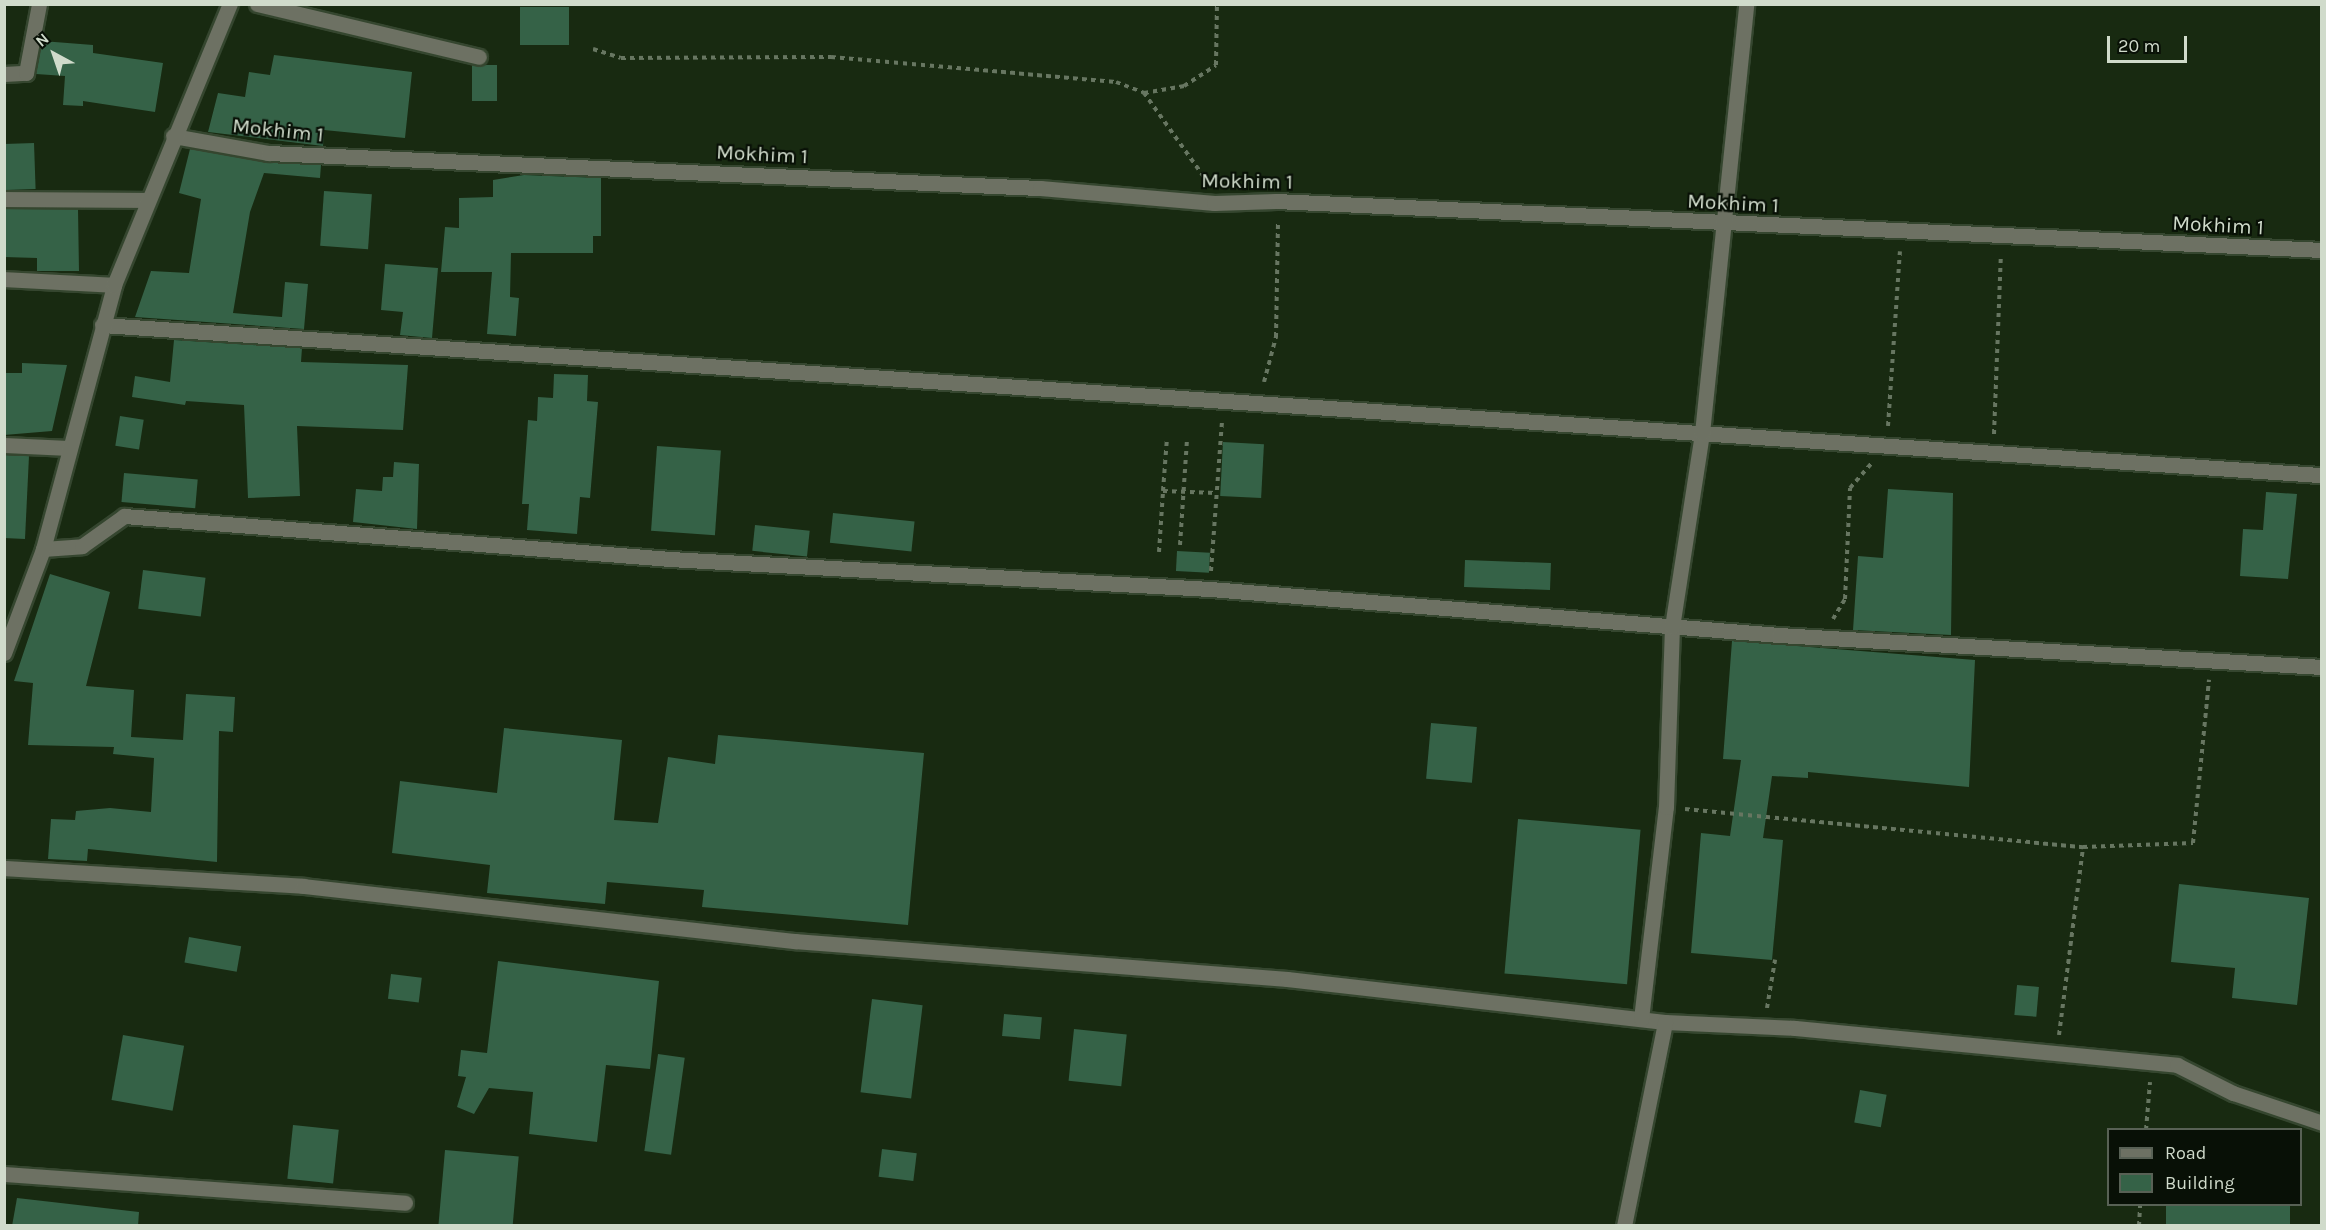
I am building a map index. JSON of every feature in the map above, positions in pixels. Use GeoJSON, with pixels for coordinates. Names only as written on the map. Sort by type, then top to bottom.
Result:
{"type":"FeatureCollection","features":[{"type":"Feature","properties":{"kind":"street"},"geometry":{"type":"LineString","coordinates":[[4,74],[26,73],[39,4]]}},
{"type":"Feature","properties":{"kind":"street"},"geometry":{"type":"LineString","coordinates":[[4,653],[43,549],[114,285],[173,136],[230,4]]}},
{"type":"Feature","properties":{"kind":"street"},"geometry":{"type":"LineString","coordinates":[[257,4],[479,57]]}},
{"type":"Feature","properties":{"kind":"street"},"geometry":{"type":"LineString","coordinates":[[1641,1020],[1666,807],[1672,627],[1702,433],[1746,4]]}},
{"type":"Feature","properties":{"kind":"street","name":"Mokhim 1"},"geometry":{"type":"LineString","coordinates":[[173,136],[268,153],[1040,188],[1214,203],[1276,201],[2322,250]]}},
{"type":"Feature","properties":{"kind":"street"},"geometry":{"type":"LineString","coordinates":[[4,199],[147,200]]}},
{"type":"Feature","properties":{"kind":"street"},"geometry":{"type":"LineString","coordinates":[[4,279],[114,285]]}},
{"type":"Feature","properties":{"kind":"street"},"geometry":{"type":"LineString","coordinates":[[102,325],[2322,475]]}},
{"type":"Feature","properties":{"kind":"street"},"geometry":{"type":"LineString","coordinates":[[4,445],[69,448]]}},
{"type":"Feature","properties":{"kind":"street"},"geometry":{"type":"LineString","coordinates":[[43,549],[82,546],[124,516],[670,558],[1210,589],[1672,627],[2210,663],[2322,667]]}},
{"type":"Feature","properties":{"kind":"street"},"geometry":{"type":"LineString","coordinates":[[4,868],[303,886],[795,941],[1287,979],[1641,1020],[1764,1027],[2177,1065],[2233,1094],[2322,1124]]}},
{"type":"Feature","properties":{"kind":"street"},"geometry":{"type":"LineString","coordinates":[[1624,1226],[1665,1022]]}},
{"type":"Feature","properties":{"kind":"street"},"geometry":{"type":"LineString","coordinates":[[4,1174],[405,1203]]}},
{"type":"Feature","properties":{"kind":"path"},"geometry":{"type":"LineString","coordinates":[[1144,93],[1184,86],[1216,65],[1217,4]]}},
{"type":"Feature","properties":{"kind":"path"},"geometry":{"type":"LineString","coordinates":[[593,49],[621,58],[831,57],[1116,82],[1144,93],[1205,173],[1214,203]]}},
{"type":"Feature","properties":{"kind":"path"},"geometry":{"type":"LineString","coordinates":[[1258,404],[1276,337],[1276,201]]}},
{"type":"Feature","properties":{"kind":"path"},"geometry":{"type":"LineString","coordinates":[[1821,637],[1845,599],[1850,488],[1887,446],[1901,231]]}},
{"type":"Feature","properties":{"kind":"path"},"geometry":{"type":"LineString","coordinates":[[1994,453],[2002,236]]}},
{"type":"Feature","properties":{"kind":"path"},"geometry":{"type":"LineString","coordinates":[[1210,589],[1224,400]]}},
{"type":"Feature","properties":{"kind":"path"},"geometry":{"type":"LineString","coordinates":[[1159,552],[1167,438]]}},
{"type":"Feature","properties":{"kind":"path"},"geometry":{"type":"LineString","coordinates":[[1180,544],[1186,492],[1187,440]]}},
{"type":"Feature","properties":{"kind":"path"},"geometry":{"type":"LineString","coordinates":[[1163,492],[1216,493]]}},
{"type":"Feature","properties":{"kind":"path"},"geometry":{"type":"LineString","coordinates":[[1666,807],[2083,847],[2193,843],[2210,663]]}},
{"type":"Feature","properties":{"kind":"path"},"geometry":{"type":"LineString","coordinates":[[2056,1054],[2083,847]]}},
{"type":"Feature","properties":{"kind":"path"},"geometry":{"type":"LineString","coordinates":[[1764,1027],[1775,960]]}},
{"type":"Feature","properties":{"kind":"path"},"geometry":{"type":"LineString","coordinates":[[2146,1128],[2152,1063]]}},
{"type":"Feature","properties":{"kind":"path"},"geometry":{"type":"LineString","coordinates":[[2139,1226],[2140,1206]]}},
{"type":"Feature","properties":{"kind":"building"},"geometry":{"type":"Polygon","coordinates":[[[520,7],[569,7],[569,45],[520,45],[520,7]]]}},
{"type":"Feature","properties":{"kind":"building"},"geometry":{"type":"Polygon","coordinates":[[[42,41],[93,45],[93,53],[163,63],[155,112],[83,101],[83,106],[63,105],[65,76],[36,74],[42,41]]]}},
{"type":"Feature","properties":{"kind":"building"},"geometry":{"type":"Polygon","coordinates":[[[274,55],[412,72],[405,138],[324,130],[323,146],[208,132],[218,93],[245,97],[249,72],[270,75],[274,55]]]}},
{"type":"Feature","properties":{"kind":"building"},"geometry":{"type":"Polygon","coordinates":[[[472,65],[497,65],[497,101],[472,101],[472,65]]]}},
{"type":"Feature","properties":{"kind":"building"},"geometry":{"type":"Polygon","coordinates":[[[34,143],[36,189],[6,190],[4,144],[34,143]]]}},
{"type":"Feature","properties":{"kind":"building"},"geometry":{"type":"Polygon","coordinates":[[[190,149],[321,165],[320,178],[264,173],[250,212],[233,313],[282,317],[285,282],[308,284],[304,329],[135,317],[151,271],[189,273],[201,199],[179,193],[190,149]]]}},
{"type":"Feature","properties":{"kind":"building"},"geometry":{"type":"Polygon","coordinates":[[[524,175],[601,178],[601,236],[593,236],[593,253],[511,253],[510,297],[519,298],[516,336],[487,334],[492,272],[441,272],[445,227],[459,228],[459,198],[493,197],[493,180],[524,175]]]}},
{"type":"Feature","properties":{"kind":"building"},"geometry":{"type":"Polygon","coordinates":[[[324,191],[372,194],[368,249],[320,246],[324,191]]]}},
{"type":"Feature","properties":{"kind":"building"},"geometry":{"type":"Polygon","coordinates":[[[4,209],[78,209],[79,271],[37,271],[37,258],[4,257],[4,209]]]}},
{"type":"Feature","properties":{"kind":"building"},"geometry":{"type":"Polygon","coordinates":[[[385,264],[438,268],[432,338],[400,335],[403,312],[381,310],[385,264]]]}},
{"type":"Feature","properties":{"kind":"building"},"geometry":{"type":"Polygon","coordinates":[[[174,340],[302,348],[301,362],[408,365],[403,430],[297,426],[300,496],[248,498],[244,405],[186,401],[185,405],[132,397],[135,376],[170,382],[174,340]]]}},
{"type":"Feature","properties":{"kind":"building"},"geometry":{"type":"Polygon","coordinates":[[[22,363],[67,365],[52,431],[4,435],[4,373],[22,373],[22,363]]]}},
{"type":"Feature","properties":{"kind":"building"},"geometry":{"type":"Polygon","coordinates":[[[554,374],[588,375],[587,401],[598,402],[590,498],[580,497],[577,534],[527,530],[529,504],[522,504],[528,420],[537,421],[538,397],[553,398],[554,374]]]}},
{"type":"Feature","properties":{"kind":"building"},"geometry":{"type":"Polygon","coordinates":[[[120,416],[144,420],[139,449],[115,446],[120,416]]]}},
{"type":"Feature","properties":{"kind":"building"},"geometry":{"type":"Polygon","coordinates":[[[1223,442],[1264,444],[1261,498],[1220,496],[1223,442]]]}},
{"type":"Feature","properties":{"kind":"building"},"geometry":{"type":"Polygon","coordinates":[[[657,446],[721,450],[715,535],[651,531],[657,446]]]}},
{"type":"Feature","properties":{"kind":"building"},"geometry":{"type":"Polygon","coordinates":[[[4,455],[29,456],[25,539],[4,538],[4,455]]]}},
{"type":"Feature","properties":{"kind":"building"},"geometry":{"type":"Polygon","coordinates":[[[394,462],[419,464],[417,529],[353,522],[356,489],[382,491],[383,477],[393,477],[394,462]]]}},
{"type":"Feature","properties":{"kind":"building"},"geometry":{"type":"Polygon","coordinates":[[[124,473],[198,479],[195,508],[121,502],[124,473]]]}},
{"type":"Feature","properties":{"kind":"building"},"geometry":{"type":"Polygon","coordinates":[[[1888,489],[1953,493],[1951,635],[1853,630],[1858,556],[1883,558],[1888,489]]]}},
{"type":"Feature","properties":{"kind":"building"},"geometry":{"type":"Polygon","coordinates":[[[2266,492],[2297,494],[2288,579],[2240,576],[2243,529],[2263,530],[2266,492]]]}},
{"type":"Feature","properties":{"kind":"building"},"geometry":{"type":"Polygon","coordinates":[[[833,513],[915,522],[911,551],[830,543],[833,513]]]}},
{"type":"Feature","properties":{"kind":"building"},"geometry":{"type":"Polygon","coordinates":[[[755,525],[810,531],[807,557],[752,551],[755,525]]]}},
{"type":"Feature","properties":{"kind":"building"},"geometry":{"type":"Polygon","coordinates":[[[1177,551],[1210,553],[1209,573],[1176,571],[1177,551]]]}},
{"type":"Feature","properties":{"kind":"building"},"geometry":{"type":"Polygon","coordinates":[[[1465,560],[1551,563],[1550,590],[1464,587],[1465,560]]]}},
{"type":"Feature","properties":{"kind":"building"},"geometry":{"type":"Polygon","coordinates":[[[143,570],[206,578],[201,616],[138,609],[143,570]]]}},
{"type":"Feature","properties":{"kind":"building"},"geometry":{"type":"Polygon","coordinates":[[[50,574],[110,592],[86,686],[134,690],[131,737],[183,740],[186,694],[235,697],[233,732],[219,731],[217,862],[88,849],[87,861],[48,859],[51,819],[75,820],[76,811],[110,808],[151,812],[154,758],[113,754],[114,747],[28,745],[33,683],[14,681],[50,574]]]}},
{"type":"Feature","properties":{"kind":"building"},"geometry":{"type":"Polygon","coordinates":[[[1732,641],[1975,660],[1969,787],[1808,772],[1808,778],[1772,776],[1763,838],[1783,840],[1772,960],[1691,953],[1701,833],[1730,836],[1741,760],[1723,759],[1732,641]]]}},
{"type":"Feature","properties":{"kind":"building"},"geometry":{"type":"Polygon","coordinates":[[[1431,723],[1477,727],[1472,783],[1426,779],[1431,723]]]}},
{"type":"Feature","properties":{"kind":"building"},"geometry":{"type":"Polygon","coordinates":[[[504,728],[622,740],[614,820],[658,823],[668,757],[715,764],[718,735],[924,753],[908,925],[702,907],[704,890],[607,882],[605,904],[487,893],[490,865],[392,853],[400,781],[497,793],[504,728]]]}},
{"type":"Feature","properties":{"kind":"building"},"geometry":{"type":"Polygon","coordinates":[[[1518,819],[1641,830],[1627,984],[1504,973],[1518,819]]]}},
{"type":"Feature","properties":{"kind":"building"},"geometry":{"type":"Polygon","coordinates":[[[2179,884],[2309,898],[2297,1005],[2232,998],[2235,968],[2171,962],[2179,884]]]}},
{"type":"Feature","properties":{"kind":"building"},"geometry":{"type":"Polygon","coordinates":[[[189,937],[241,946],[237,972],[184,963],[189,937]]]}},
{"type":"Feature","properties":{"kind":"building"},"geometry":{"type":"Polygon","coordinates":[[[498,961],[659,981],[650,1069],[606,1065],[597,1142],[529,1134],[533,1092],[489,1088],[474,1114],[457,1107],[466,1077],[458,1076],[461,1050],[487,1053],[498,961]]]}},
{"type":"Feature","properties":{"kind":"building"},"geometry":{"type":"Polygon","coordinates":[[[391,974],[422,978],[419,1003],[388,999],[391,974]]]}},
{"type":"Feature","properties":{"kind":"building"},"geometry":{"type":"Polygon","coordinates":[[[2017,985],[2039,987],[2036,1017],[2014,1015],[2017,985]]]}},
{"type":"Feature","properties":{"kind":"building"},"geometry":{"type":"Polygon","coordinates":[[[872,999],[923,1005],[911,1099],[861,1092],[872,999]]]}},
{"type":"Feature","properties":{"kind":"building"},"geometry":{"type":"Polygon","coordinates":[[[1004,1014],[1042,1017],[1040,1039],[1002,1036],[1004,1014]]]}},
{"type":"Feature","properties":{"kind":"building"},"geometry":{"type":"Polygon","coordinates":[[[1074,1029],[1127,1035],[1121,1086],[1069,1081],[1074,1029]]]}},
{"type":"Feature","properties":{"kind":"building"},"geometry":{"type":"Polygon","coordinates":[[[123,1035],[184,1046],[173,1111],[112,1100],[123,1035]]]}},
{"type":"Feature","properties":{"kind":"building"},"geometry":{"type":"Polygon","coordinates":[[[658,1054],[685,1058],[671,1155],[644,1151],[658,1054]]]}},
{"type":"Feature","properties":{"kind":"building"},"geometry":{"type":"Polygon","coordinates":[[[1860,1090],[1887,1095],[1881,1127],[1854,1122],[1860,1090]]]}},
{"type":"Feature","properties":{"kind":"building"},"geometry":{"type":"Polygon","coordinates":[[[293,1125],[339,1130],[333,1184],[287,1179],[293,1125]]]}},
{"type":"Feature","properties":{"kind":"building"},"geometry":{"type":"Polygon","coordinates":[[[882,1149],[917,1153],[913,1181],[879,1177],[882,1149]]]}},
{"type":"Feature","properties":{"kind":"building"},"geometry":{"type":"Polygon","coordinates":[[[445,1150],[519,1156],[513,1226],[438,1226],[445,1150]]]}},
{"type":"Feature","properties":{"kind":"building"},"geometry":{"type":"Polygon","coordinates":[[[17,1198],[139,1212],[138,1226],[12,1226],[17,1198]]]}},
{"type":"Feature","properties":{"kind":"building"},"geometry":{"type":"Polygon","coordinates":[[[2166,1206],[2290,1206],[2290,1226],[2166,1226],[2166,1206]]]}}]}
